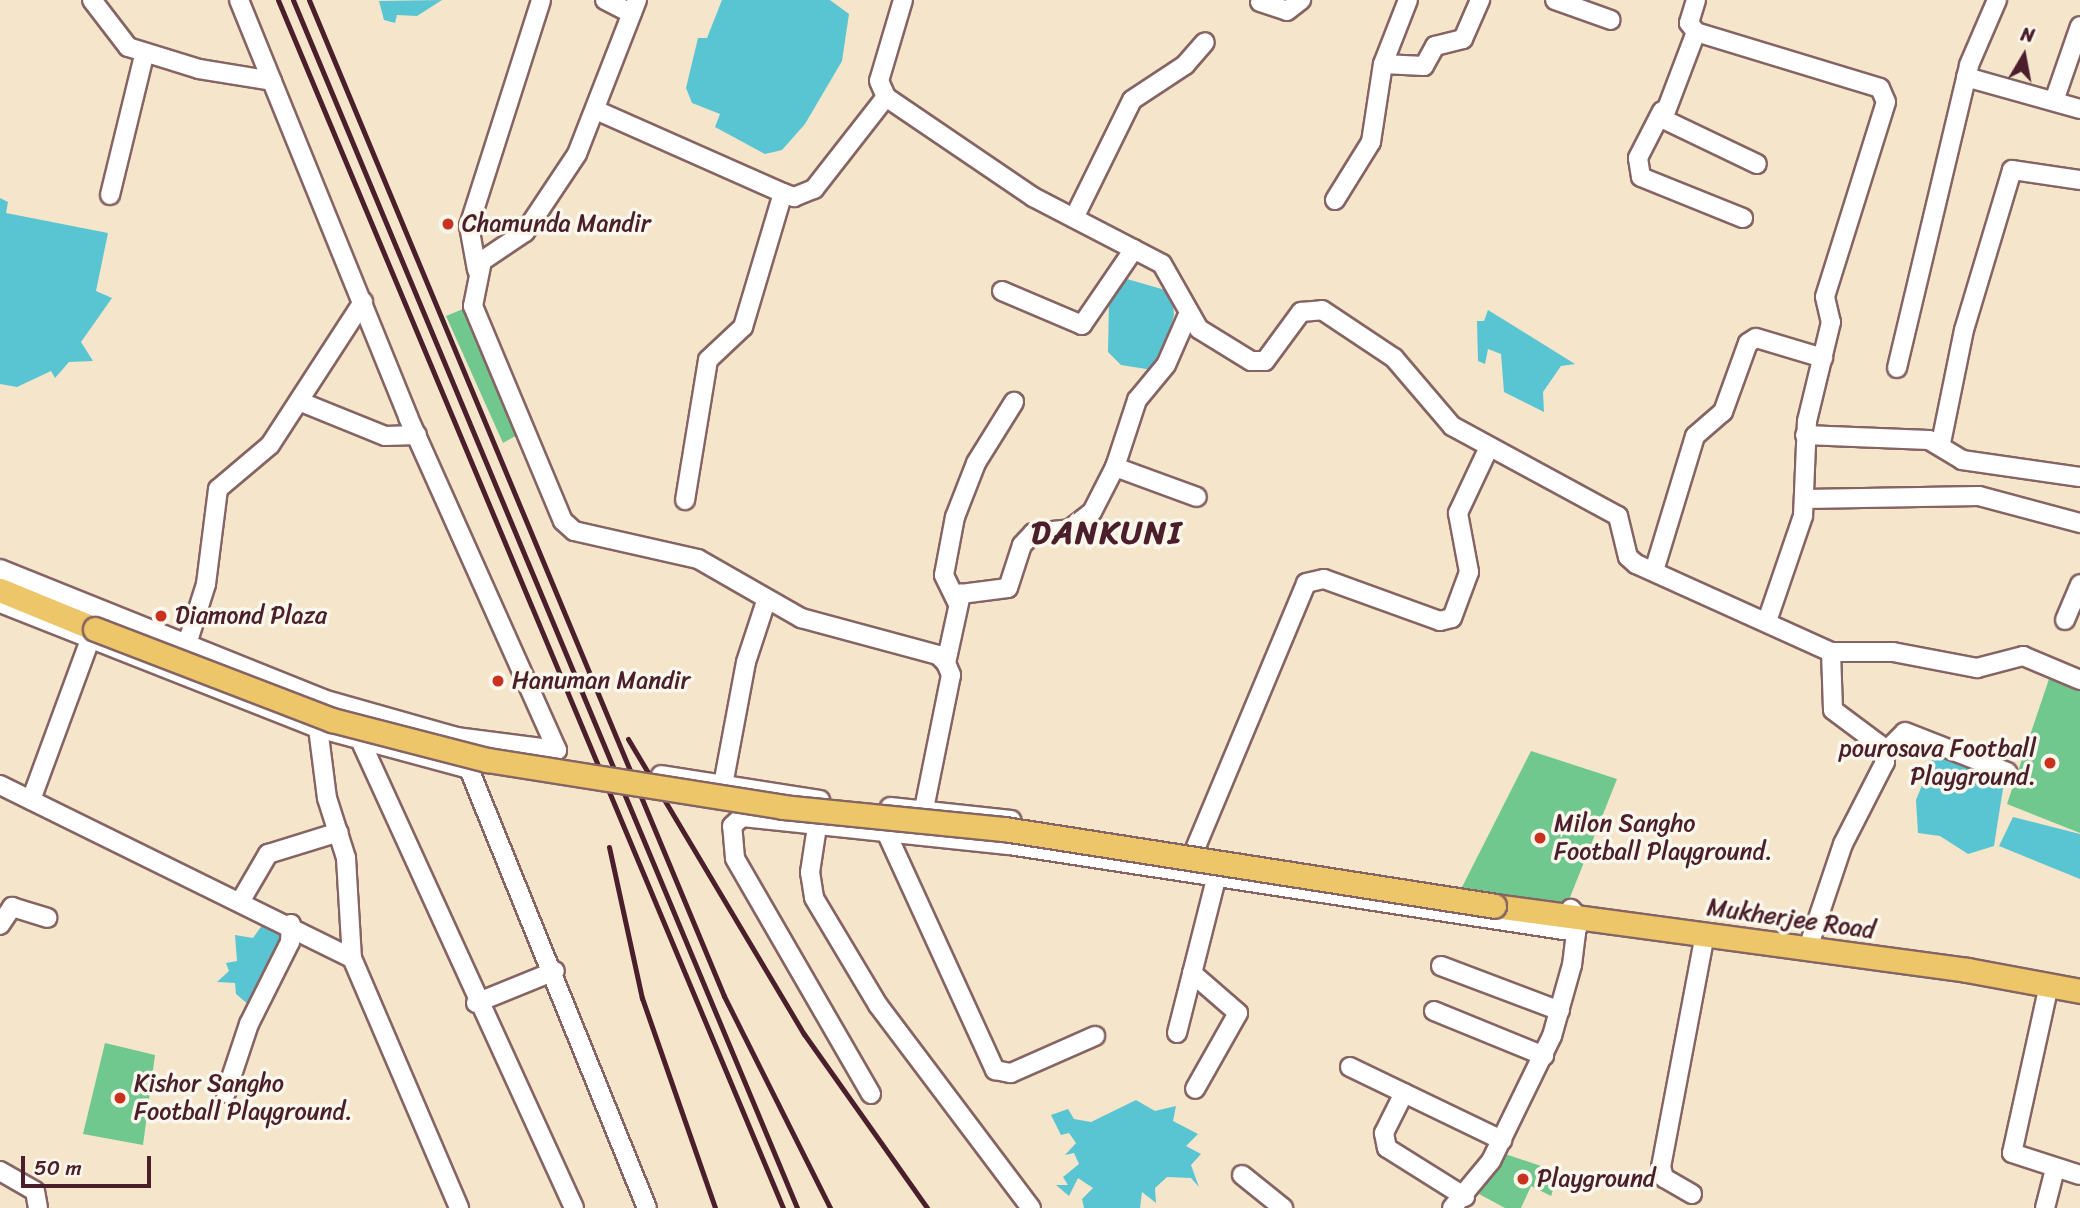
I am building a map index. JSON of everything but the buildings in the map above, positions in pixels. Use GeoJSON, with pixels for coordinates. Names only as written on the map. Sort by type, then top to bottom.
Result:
{"type":"FeatureCollection","features":[{"type":"Feature","properties":{"kind":"main road","name":"Mukherjee Road"},"geometry":{"type":"LineString","coordinates":[[0,590],[332,720],[487,760],[783,807],[1004,829],[1494,906],[1577,925],[1705,934],[2080,991]]}},
{"type":"Feature","properties":{"kind":"street"},"geometry":{"type":"LineString","coordinates":[[92,0],[114,35],[144,55],[272,81]]}},
{"type":"Feature","properties":{"kind":"street"},"geometry":{"type":"LineString","coordinates":[[0,569],[324,699],[456,737],[557,750],[417,435],[239,0]]}},
{"type":"Feature","properties":{"kind":"street"},"geometry":{"type":"LineString","coordinates":[[541,0],[469,226],[477,270],[473,306],[563,521],[590,536],[698,559],[766,601],[801,618],[938,655],[946,663],[951,675],[924,809]]}},
{"type":"Feature","properties":{"kind":"street"},"geometry":{"type":"LineString","coordinates":[[477,270],[535,219],[598,111],[634,7],[605,0]]}},
{"type":"Feature","properties":{"kind":"street"},"geometry":{"type":"LineString","coordinates":[[903,0],[879,81],[886,97],[1074,218],[1171,272],[1188,317],[1258,362],[1272,355],[1301,312],[1322,310],[1380,346],[1452,426],[1612,511],[1622,524],[1628,557],[1654,571],[1831,652],[1893,652],[1977,668],[2023,656],[2080,680]]}},
{"type":"Feature","properties":{"kind":"street"},"geometry":{"type":"LineString","coordinates":[[1260,2],[1287,11],[1301,0]]}},
{"type":"Feature","properties":{"kind":"street"},"geometry":{"type":"LineString","coordinates":[[1335,200],[1371,142],[1383,64],[1408,0]]}},
{"type":"Feature","properties":{"kind":"street"},"geometry":{"type":"LineString","coordinates":[[1383,64],[1424,66],[1435,46],[1463,39],[1480,0]]}},
{"type":"Feature","properties":{"kind":"street"},"geometry":{"type":"LineString","coordinates":[[1555,0],[1611,20]]}},
{"type":"Feature","properties":{"kind":"street"},"geometry":{"type":"LineString","coordinates":[[1696,0],[1689,23],[1696,32],[1885,93],[1825,297],[1831,322],[1805,435],[1805,499],[1767,621]]}},
{"type":"Feature","properties":{"kind":"street"},"geometry":{"type":"LineString","coordinates":[[1896,368],[1966,77],[1997,0]]}},
{"type":"Feature","properties":{"kind":"street"},"geometry":{"type":"LineString","coordinates":[[2054,101],[2080,26]]}},
{"type":"Feature","properties":{"kind":"street"},"geometry":{"type":"LineString","coordinates":[[1696,32],[1662,111],[1638,158],[1641,177],[1743,218]]}},
{"type":"Feature","properties":{"kind":"street"},"geometry":{"type":"LineString","coordinates":[[1074,218],[1132,100],[1185,65],[1205,42]]}},
{"type":"Feature","properties":{"kind":"street"},"geometry":{"type":"LineString","coordinates":[[110,195],[144,55]]}},
{"type":"Feature","properties":{"kind":"street"},"geometry":{"type":"LineString","coordinates":[[1966,77],[2080,108]]}},
{"type":"Feature","properties":{"kind":"street"},"geometry":{"type":"LineString","coordinates":[[598,111],[794,197],[814,190],[886,97]]}},
{"type":"Feature","properties":{"kind":"street"},"geometry":{"type":"LineString","coordinates":[[1662,111],[1667,125],[1757,164]]}},
{"type":"Feature","properties":{"kind":"street"},"geometry":{"type":"LineString","coordinates":[[1941,443],[1964,330],[2012,170],[2080,180]]}},
{"type":"Feature","properties":{"kind":"street"},"geometry":{"type":"LineString","coordinates":[[685,500],[708,360],[743,327],[783,193]]}},
{"type":"Feature","properties":{"kind":"street"},"geometry":{"type":"LineString","coordinates":[[1002,291],[1082,325],[1134,249]]}},
{"type":"Feature","properties":{"kind":"street"},"geometry":{"type":"LineString","coordinates":[[187,644],[206,584],[218,489],[270,445],[363,302]]}},
{"type":"Feature","properties":{"kind":"street"},"geometry":{"type":"LineString","coordinates":[[946,663],[958,604],[967,589],[1009,588],[1022,545],[1033,533],[1082,523],[1115,467],[1137,400],[1166,365],[1188,317]]}},
{"type":"Feature","properties":{"kind":"street"},"geometry":{"type":"LineString","coordinates":[[1654,571],[1695,436],[1723,412],[1748,343],[1756,338],[1824,358]]}},
{"type":"Feature","properties":{"kind":"street"},"geometry":{"type":"LineString","coordinates":[[301,401],[385,436],[417,435]]}},
{"type":"Feature","properties":{"kind":"street"},"geometry":{"type":"LineString","coordinates":[[958,604],[944,575],[955,517],[976,463],[1014,402]]}},
{"type":"Feature","properties":{"kind":"street"},"geometry":{"type":"LineString","coordinates":[[1805,435],[1941,443],[1962,460],[2080,477]]}},
{"type":"Feature","properties":{"kind":"street"},"geometry":{"type":"LineString","coordinates":[[1195,849],[1306,583],[1324,579],[1440,621],[1452,618],[1469,572],[1458,513],[1489,447]]}},
{"type":"Feature","properties":{"kind":"street"},"geometry":{"type":"LineString","coordinates":[[1115,467],[1197,497]]}},
{"type":"Feature","properties":{"kind":"street"},"geometry":{"type":"LineString","coordinates":[[1805,499],[1979,496],[2080,523]]}},
{"type":"Feature","properties":{"kind":"street"},"geometry":{"type":"LineString","coordinates":[[2065,620],[2080,584]]}},
{"type":"Feature","properties":{"kind":"street"},"geometry":{"type":"LineString","coordinates":[[723,785],[747,662],[766,601]]}},
{"type":"Feature","properties":{"kind":"street"},"geometry":{"type":"LineString","coordinates":[[0,603],[362,744],[469,769]]}},
{"type":"Feature","properties":{"kind":"street"},"geometry":{"type":"LineString","coordinates":[[31,800],[90,640]]}},
{"type":"Feature","properties":{"kind":"street"},"geometry":{"type":"LineString","coordinates":[[1831,652],[1833,710],[1885,752]]}},
{"type":"Feature","properties":{"kind":"street"},"geometry":{"type":"LineString","coordinates":[[317,728],[339,832],[352,958],[459,1208]]}},
{"type":"Feature","properties":{"kind":"street"},"geometry":{"type":"LineString","coordinates":[[1808,948],[1833,868],[1885,752],[1905,732],[2007,772]]}},
{"type":"Feature","properties":{"kind":"street"},"geometry":{"type":"LineString","coordinates":[[456,737],[555,971],[647,1208]]}},
{"type":"Feature","properties":{"kind":"street"},"geometry":{"type":"LineString","coordinates":[[362,744],[476,1003],[574,1208]]}},
{"type":"Feature","properties":{"kind":"street"},"geometry":{"type":"LineString","coordinates":[[661,775],[821,800],[924,809],[1563,906],[1577,925],[1560,1011],[1544,1056],[1502,1140],[1458,1202],[1387,1149],[1384,1133],[1404,1093]]}},
{"type":"Feature","properties":{"kind":"street"},"geometry":{"type":"LineString","coordinates":[[0,785],[291,925],[352,958]]}},
{"type":"Feature","properties":{"kind":"street"},"geometry":{"type":"LineString","coordinates":[[821,800],[809,886],[814,898],[878,1005],[1031,1208]]}},
{"type":"Feature","properties":{"kind":"street"},"geometry":{"type":"LineString","coordinates":[[871,1094],[732,847],[732,826],[742,817],[816,830],[1009,845],[1216,879],[1577,925]]}},
{"type":"Feature","properties":{"kind":"street"},"geometry":{"type":"LineString","coordinates":[[240,902],[268,853],[339,832]]}},
{"type":"Feature","properties":{"kind":"street"},"geometry":{"type":"LineString","coordinates":[[887,834],[995,1070],[1011,1073],[1095,1036]]}},
{"type":"Feature","properties":{"kind":"street"},"geometry":{"type":"LineString","coordinates":[[1177,1033],[1216,879]]}},
{"type":"Feature","properties":{"kind":"street"},"geometry":{"type":"LineString","coordinates":[[0,925],[12,907],[47,919]]}},
{"type":"Feature","properties":{"kind":"street"},"geometry":{"type":"LineString","coordinates":[[226,1093],[249,1024],[290,942],[291,925]]}},
{"type":"Feature","properties":{"kind":"street"},"geometry":{"type":"LineString","coordinates":[[1692,1194],[1664,1178],[1661,1167],[1705,934]]}},
{"type":"Feature","properties":{"kind":"street"},"geometry":{"type":"LineString","coordinates":[[1441,966],[1560,1011]]}},
{"type":"Feature","properties":{"kind":"street"},"geometry":{"type":"LineString","coordinates":[[476,1003],[555,971]]}},
{"type":"Feature","properties":{"kind":"street"},"geometry":{"type":"LineString","coordinates":[[1192,973],[1238,1013],[1195,1089]]}},
{"type":"Feature","properties":{"kind":"street"},"geometry":{"type":"LineString","coordinates":[[2049,985],[2012,1153],[2080,1175]]}},
{"type":"Feature","properties":{"kind":"street"},"geometry":{"type":"LineString","coordinates":[[1434,1012],[1544,1056]]}},
{"type":"Feature","properties":{"kind":"street"},"geometry":{"type":"LineString","coordinates":[[1350,1067],[1502,1140]]}},
{"type":"Feature","properties":{"kind":"street"},"geometry":{"type":"LineString","coordinates":[[2045,1208],[2055,1169]]}},
{"type":"Feature","properties":{"kind":"street"},"geometry":{"type":"LineString","coordinates":[[0,1171],[35,1191],[38,1208]]}},
{"type":"Feature","properties":{"kind":"street"},"geometry":{"type":"LineString","coordinates":[[1242,1175],[1283,1208]]}},
{"type":"Feature","properties":{"kind":"green space"},"geometry":{"type":"Polygon","coordinates":[[[468,307],[519,434],[503,443],[446,316],[468,307]]]}},
{"type":"Feature","properties":{"kind":"green space","name":"pourosava Football Playground."},"geometry":{"type":"Polygon","coordinates":[[[2051,673],[2080,686],[2080,833],[2007,804],[2051,673]]]}},
{"type":"Feature","properties":{"kind":"green space","name":"Milon Sangho Football Playground."},"geometry":{"type":"Polygon","coordinates":[[[1531,751],[1617,779],[1563,915],[1457,897],[1531,751]]]}},
{"type":"Feature","properties":{"kind":"green space","name":"Kishor Sangho Football Playground."},"geometry":{"type":"Polygon","coordinates":[[[105,1043],[155,1055],[143,1145],[83,1134],[105,1043]]]}},
{"type":"Feature","properties":{"kind":"green space","name":"Playground"},"geometry":{"type":"Polygon","coordinates":[[[1505,1154],[1559,1172],[1551,1196],[1531,1186],[1521,1208],[1505,1208],[1479,1194],[1505,1154]]]}},
{"type":"Feature","properties":{"kind":"water"},"geometry":{"type":"Polygon","coordinates":[[[442,0],[417,16],[397,15],[395,23],[384,20],[379,1],[442,0]]]}},
{"type":"Feature","properties":{"kind":"water"},"geometry":{"type":"Polygon","coordinates":[[[722,0],[830,0],[849,14],[842,61],[805,124],[782,150],[765,154],[715,127],[720,114],[692,103],[686,88],[698,38],[707,38],[722,0]]]}},
{"type":"Feature","properties":{"kind":"water"},"geometry":{"type":"Polygon","coordinates":[[[0,198],[8,202],[6,213],[108,233],[96,291],[112,298],[81,342],[93,361],[69,362],[55,378],[51,371],[17,387],[0,384],[0,198]]]}},
{"type":"Feature","properties":{"kind":"water"},"geometry":{"type":"Polygon","coordinates":[[[1127,279],[1172,292],[1174,315],[1159,371],[1121,365],[1108,352],[1109,303],[1127,279]]]}},
{"type":"Feature","properties":{"kind":"water"},"geometry":{"type":"Polygon","coordinates":[[[1488,310],[1575,364],[1561,366],[1543,392],[1544,412],[1504,392],[1501,354],[1488,349],[1485,364],[1478,361],[1477,321],[1484,321],[1488,310]]]}},
{"type":"Feature","properties":{"kind":"water"},"geometry":{"type":"Polygon","coordinates":[[[1934,755],[2004,782],[1994,846],[1968,854],[1940,836],[1918,833],[1916,800],[1934,755]]]}},
{"type":"Feature","properties":{"kind":"water"},"geometry":{"type":"Polygon","coordinates":[[[2013,817],[2080,834],[2080,879],[1999,846],[2013,817]]]}},
{"type":"Feature","properties":{"kind":"water"},"geometry":{"type":"Polygon","coordinates":[[[263,924],[284,938],[249,1005],[236,994],[235,983],[217,982],[229,971],[226,963],[237,961],[235,935],[253,938],[263,924]]]}},
{"type":"Feature","properties":{"kind":"water"},"geometry":{"type":"Polygon","coordinates":[[[1136,1100],[1155,1111],[1176,1106],[1173,1121],[1198,1134],[1186,1146],[1201,1154],[1191,1165],[1199,1187],[1191,1178],[1167,1177],[1155,1188],[1156,1203],[1142,1192],[1140,1208],[1084,1208],[1082,1199],[1093,1188],[1078,1178],[1069,1196],[1056,1185],[1068,1185],[1063,1177],[1079,1164],[1074,1153],[1065,1155],[1076,1143],[1069,1133],[1061,1135],[1051,1115],[1068,1109],[1074,1119],[1091,1122],[1136,1100]]]}},
{"type":"Feature","properties":{"kind":"railway"},"geometry":{"type":"LineString","coordinates":[[278,0],[783,1208]]}},
{"type":"Feature","properties":{"kind":"railway"},"geometry":{"type":"LineString","coordinates":[[293,0],[797,1208]]}},
{"type":"Feature","properties":{"kind":"railway"},"geometry":{"type":"LineString","coordinates":[[309,0],[724,996],[830,1208]]}},
{"type":"Feature","properties":{"kind":"railway"},"geometry":{"type":"LineString","coordinates":[[628,739],[804,1034],[927,1208]]}},
{"type":"Feature","properties":{"kind":"railway"},"geometry":{"type":"LineString","coordinates":[[609,847],[642,998],[715,1208]]}},
{"type":"Feature","properties":{"kind":"place","name":"Chamunda Mandir"},"geometry":{"type":"Point","coordinates":[448,224]}},
{"type":"Feature","properties":{"kind":"place","name":"Diamond Plaza"},"geometry":{"type":"Point","coordinates":[161,616]}},
{"type":"Feature","properties":{"kind":"place","name":"Hanuman Mandir"},"geometry":{"type":"Point","coordinates":[498,681]}},
{"type":"Feature","properties":{"kind":"place","name":"pourosava Football Playground."},"geometry":{"type":"Point","coordinates":[2050,763]}},
{"type":"Feature","properties":{"kind":"place","name":"Milon Sangho Football Playground."},"geometry":{"type":"Point","coordinates":[1540,838]}},
{"type":"Feature","properties":{"kind":"place","name":"Kishor Sangho Football Playground."},"geometry":{"type":"Point","coordinates":[120,1098]}},
{"type":"Feature","properties":{"kind":"place","name":"Playground"},"geometry":{"type":"Point","coordinates":[1523,1179]}},
{"type":"Feature","properties":{"kind":"district","name":"DANKUNI"},"geometry":{"type":"Point","coordinates":[1107,533]}}]}
